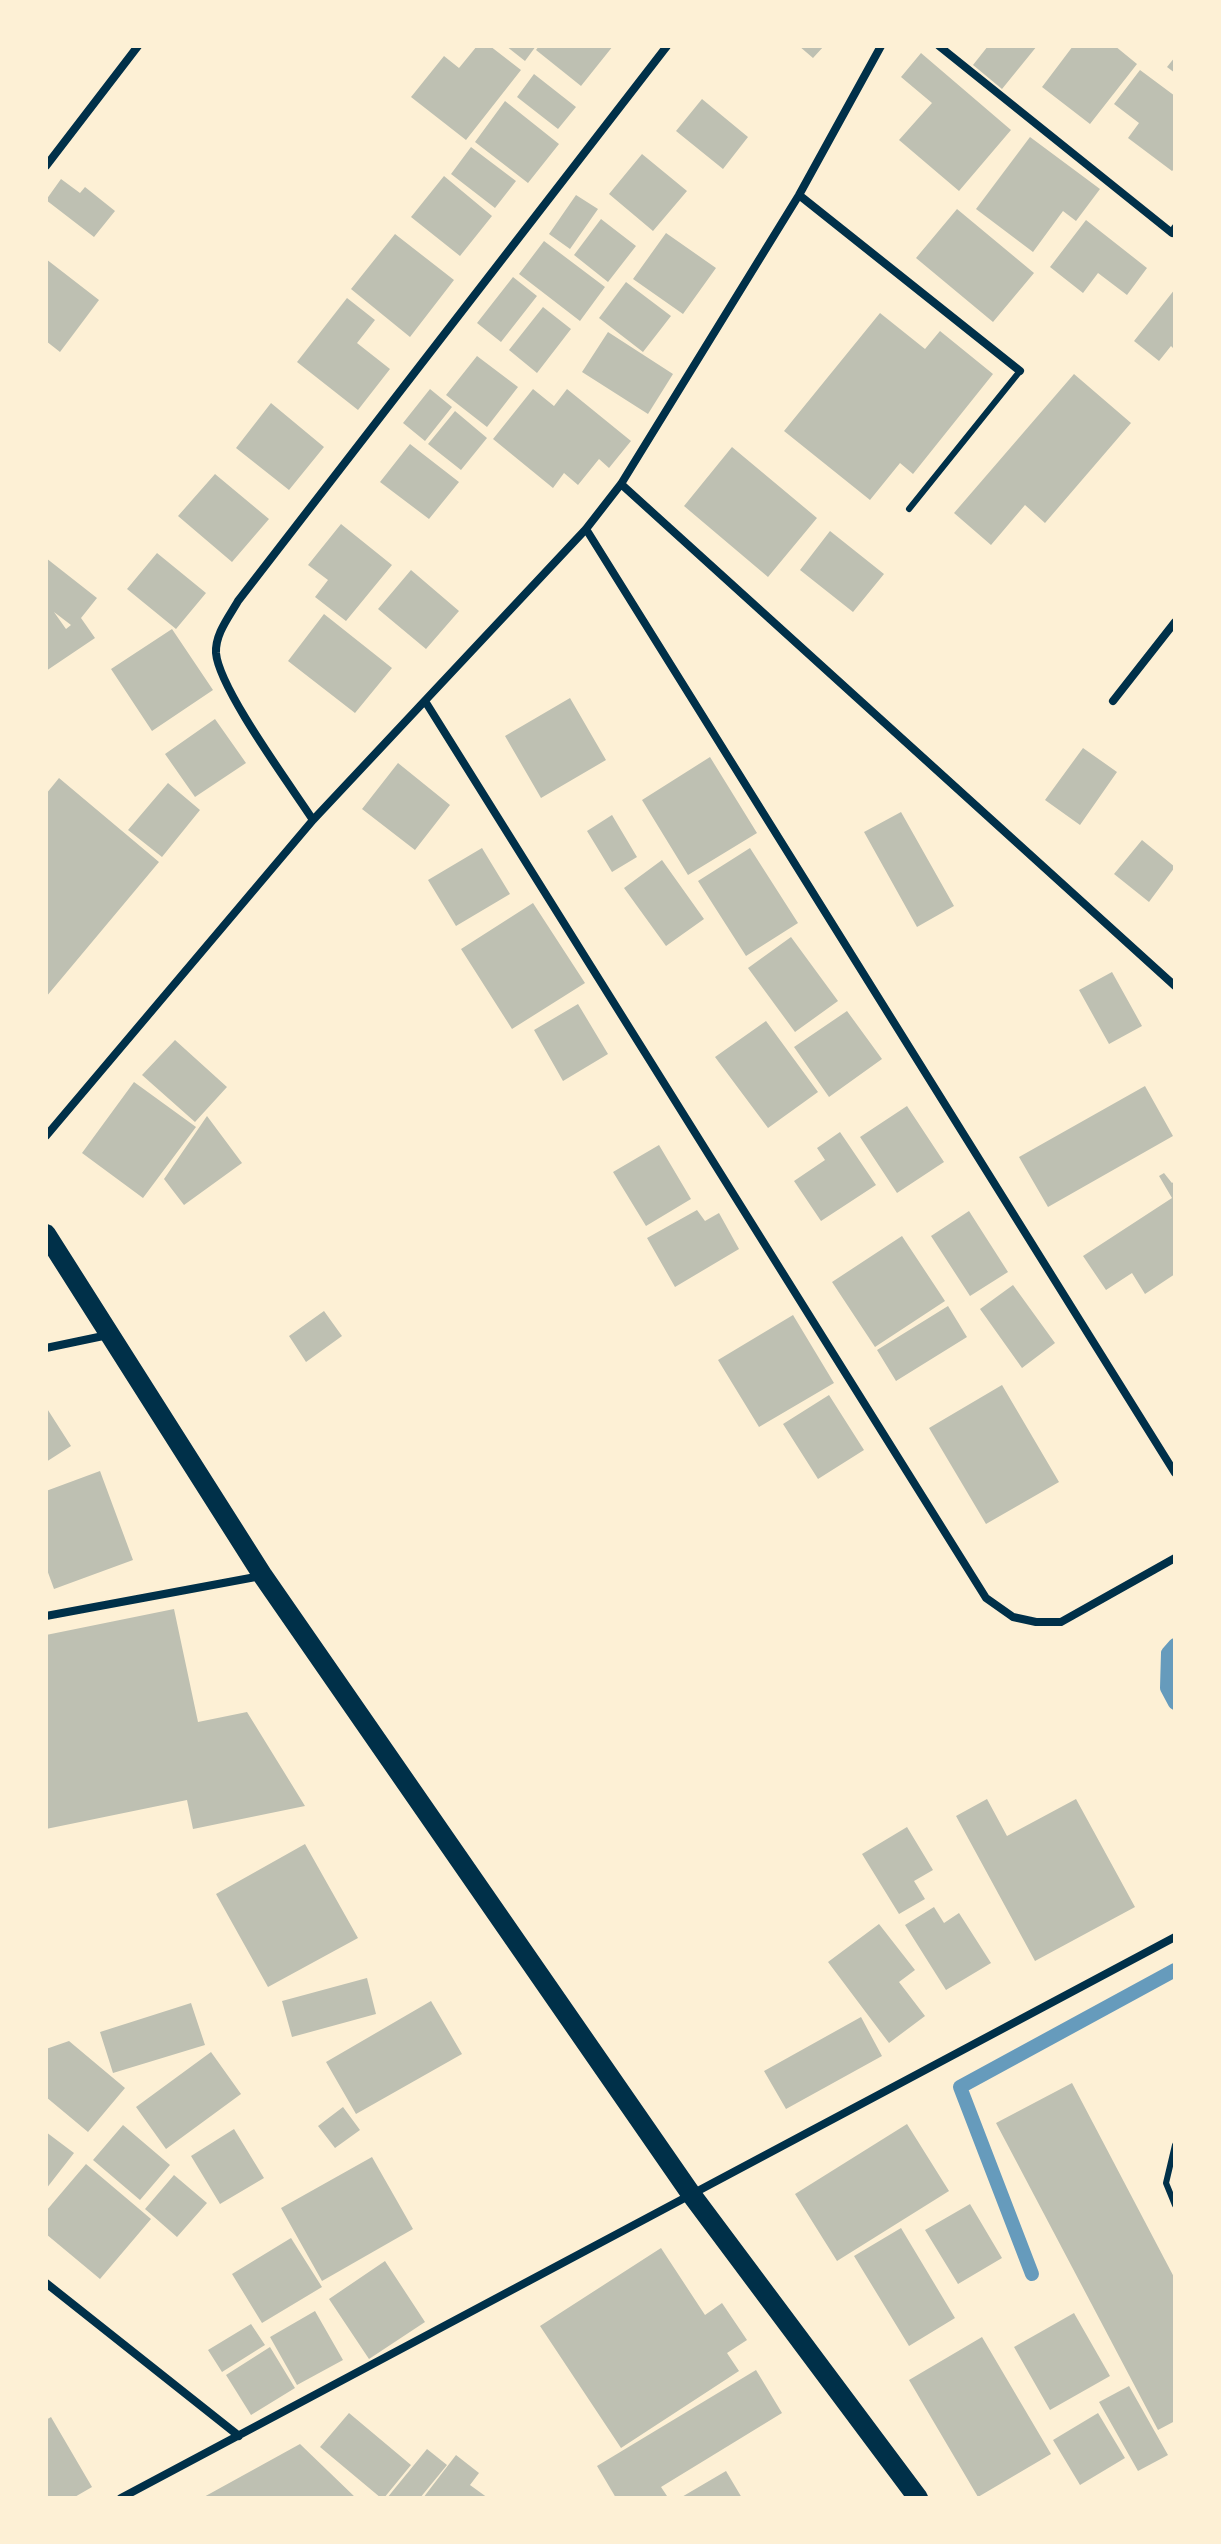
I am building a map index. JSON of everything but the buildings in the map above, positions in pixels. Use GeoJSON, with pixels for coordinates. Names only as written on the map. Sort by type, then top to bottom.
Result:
{"type":"FeatureCollection","features":[{"type":"Feature","properties":{"kind":"main road"},"geometry":{"type":"LineString","coordinates":[[46,1234],[263,1576],[691,2194],[918,2498]]}},
{"type":"Feature","properties":{"kind":"street"},"geometry":{"type":"LineString","coordinates":[[46,166],[138,46]]}},
{"type":"Feature","properties":{"kind":"street"},"geometry":{"type":"LineString","coordinates":[[313,820],[227,687],[216,653],[220,631],[238,601],[667,46]]}},
{"type":"Feature","properties":{"kind":"street"},"geometry":{"type":"LineString","coordinates":[[46,1136],[313,820],[586,529],[621,484],[799,195],[881,46]]}},
{"type":"Feature","properties":{"kind":"street"},"geometry":{"type":"LineString","coordinates":[[939,46],[1172,233],[1175,228]]}},
{"type":"Feature","properties":{"kind":"street"},"geometry":{"type":"LineString","coordinates":[[799,195],[1020,371]]}},
{"type":"Feature","properties":{"kind":"street"},"geometry":{"type":"LineString","coordinates":[[621,484],[1175,986]]}},
{"type":"Feature","properties":{"kind":"street"},"geometry":{"type":"LineString","coordinates":[[586,529],[1175,1473]]}},
{"type":"Feature","properties":{"kind":"street"},"geometry":{"type":"LineString","coordinates":[[1113,701],[1175,622]]}},
{"type":"Feature","properties":{"kind":"street"},"geometry":{"type":"LineString","coordinates":[[425,701],[986,1598],[1013,1617],[1036,1622],[1061,1622],[1175,1558]]}},
{"type":"Feature","properties":{"kind":"street"},"geometry":{"type":"LineString","coordinates":[[46,1348],[110,1335]]}},
{"type":"Feature","properties":{"kind":"street"},"geometry":{"type":"LineString","coordinates":[[46,1616],[263,1576]]}},
{"type":"Feature","properties":{"kind":"street"},"geometry":{"type":"LineString","coordinates":[[121,2498],[1175,1937]]}},
{"type":"Feature","properties":{"kind":"street"},"geometry":{"type":"LineString","coordinates":[[46,2283],[239,2436]]}},
{"type":"Feature","properties":{"kind":"lane"},"geometry":{"type":"LineString","coordinates":[[909,509],[1020,371]]}},
{"type":"Feature","properties":{"kind":"lane"},"geometry":{"type":"LineString","coordinates":[[1175,2145],[1166,2183],[1175,2205]]}},
{"type":"Feature","properties":{"kind":"waterway"},"geometry":{"type":"LineString","coordinates":[[1175,1645],[1168,1653],[1167,1688],[1175,1703]]}},
{"type":"Feature","properties":{"kind":"waterway"},"geometry":{"type":"LineString","coordinates":[[1032,2274],[960,2087],[1175,1970]]}}]}
